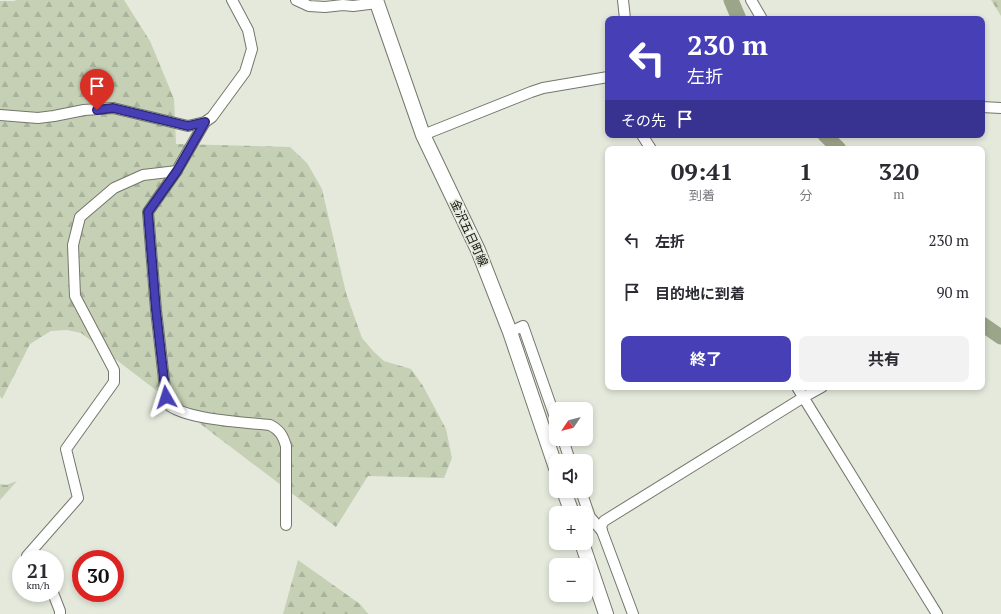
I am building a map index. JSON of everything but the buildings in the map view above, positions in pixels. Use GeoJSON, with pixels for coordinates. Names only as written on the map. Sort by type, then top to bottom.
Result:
{"type":"FeatureCollection","features":[{"type":"Feature","properties":{"kind":"main road","name":"金沢五日町線"},"geometry":{"type":"LineString","coordinates":[[376,1],[423,135],[478,250],[510,332],[551,454]]}},
{"type":"Feature","properties":{"kind":"main road"},"geometry":{"type":"LineString","coordinates":[[584,550],[606,614]]}},
{"type":"Feature","properties":{"kind":"street"},"geometry":{"type":"LineString","coordinates":[[0,115],[38,118],[84,110],[113,108],[188,126],[205,122],[212,117],[245,72],[252,49],[248,30],[232,0]]}},
{"type":"Feature","properties":{"kind":"street"},"geometry":{"type":"LineString","coordinates":[[296,0],[309,6],[325,7],[343,5],[354,6],[376,1]]}},
{"type":"Feature","properties":{"kind":"street"},"geometry":{"type":"LineString","coordinates":[[623,0],[625,16]]}},
{"type":"Feature","properties":{"kind":"street"},"geometry":{"type":"LineString","coordinates":[[750,0],[760,16]]}},
{"type":"Feature","properties":{"kind":"street"},"geometry":{"type":"LineString","coordinates":[[423,135],[543,88],[605,78]]}},
{"type":"Feature","properties":{"kind":"street"},"geometry":{"type":"LineString","coordinates":[[985,107],[1001,108]]}},
{"type":"Feature","properties":{"kind":"street"},"geometry":{"type":"LineString","coordinates":[[205,122],[177,171],[148,212],[156,310],[166,397],[170,406],[184,413],[217,419],[270,425],[277,428],[283,435],[286,446],[286,525]]}},
{"type":"Feature","properties":{"kind":"street"},"geometry":{"type":"LineString","coordinates":[[32,550],[78,498],[66,449],[114,382],[114,370],[75,296],[73,245],[80,217],[114,188],[143,175],[177,171]]}},
{"type":"Feature","properties":{"kind":"street"},"geometry":{"type":"LineString","coordinates":[[510,332],[523,326],[550,402]]}},
{"type":"Feature","properties":{"kind":"street"},"geometry":{"type":"LineString","coordinates":[[799,390],[937,614]]}},
{"type":"Feature","properties":{"kind":"street"},"geometry":{"type":"LineString","coordinates":[[633,614],[602,531],[601,526],[604,522],[817,390]]}},
{"type":"Feature","properties":{"kind":"street"},"geometry":{"type":"LineString","coordinates":[[583,498],[590,517],[602,531]]}},
{"type":"Feature","properties":{"kind":"street"},"geometry":{"type":"LineString","coordinates":[[57,602],[60,614]]}},
{"type":"Feature","properties":{"kind":"green space"},"geometry":{"type":"Polygon","coordinates":[[[124,0],[150,41],[174,99],[176,144],[290,147],[307,163],[322,189],[346,293],[362,338],[384,361],[411,369],[423,386],[446,429],[452,458],[444,478],[368,476],[336,527],[81,333],[67,330],[51,331],[30,344],[2,399],[0,396],[0,1],[124,0]]]}},
{"type":"Feature","properties":{"kind":"green space"},"geometry":{"type":"Polygon","coordinates":[[[991,0],[1001,0],[1001,16],[991,0]]]}},
{"type":"Feature","properties":{"kind":"green space"},"geometry":{"type":"Polygon","coordinates":[[[17,481],[0,500],[0,484],[6,485],[17,481]]]}},
{"type":"Feature","properties":{"kind":"green space"},"geometry":{"type":"Polygon","coordinates":[[[298,560],[360,604],[368,614],[283,614],[298,560]]]}},
{"type":"Feature","properties":{"kind":"waterway"},"geometry":{"type":"LineString","coordinates":[[731,0],[738,16]]}},
{"type":"Feature","properties":{"kind":"waterway"},"geometry":{"type":"LineString","coordinates":[[828,138],[836,146]]}},
{"type":"Feature","properties":{"kind":"waterway"},"geometry":{"type":"LineString","coordinates":[[985,326],[1001,337]]}},
{"type":"Feature","properties":{"kind":"route"},"geometry":{"type":"LineString","coordinates":[[97,110],[113,108],[188,126],[205,122],[177,171],[148,212],[156,310],[166,397]]}}]}
